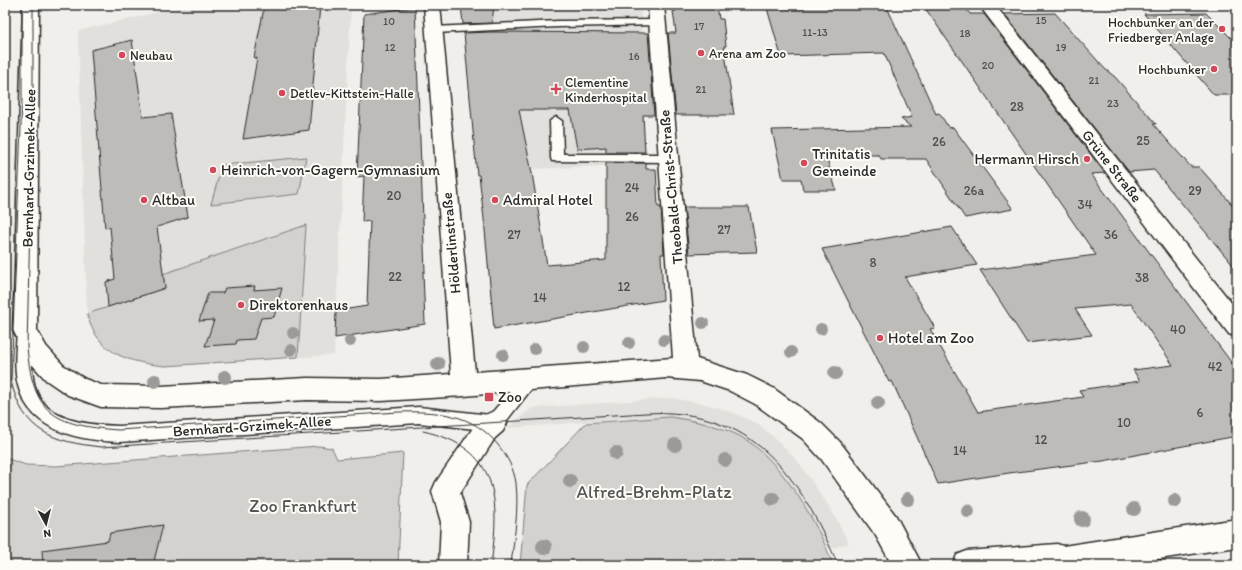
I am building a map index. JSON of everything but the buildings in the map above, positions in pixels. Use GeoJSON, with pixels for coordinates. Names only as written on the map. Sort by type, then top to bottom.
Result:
{"type":"FeatureCollection","features":[{"type":"Feature","properties":{"kind":"street","name":"Bernhard-Grzimek-Allee"},"geometry":{"type":"LineString","coordinates":[[31,5],[26,330],[33,349],[50,369],[92,394],[109,397],[161,397],[307,389],[373,390],[464,384]]}},
{"type":"Feature","properties":{"kind":"street","name":"Hölderlinstraße"},"geometry":{"type":"LineString","coordinates":[[432,5],[464,384]]}},
{"type":"Feature","properties":{"kind":"street","name":"Theobald-Christ-Straße"},"geometry":{"type":"LineString","coordinates":[[656,5],[656,23],[686,369]]}},
{"type":"Feature","properties":{"kind":"street","name":"Grüne Straße"},"geometry":{"type":"LineString","coordinates":[[987,5],[1237,327]]}},
{"type":"Feature","properties":{"kind":"street"},"geometry":{"type":"LineString","coordinates":[[464,384],[640,370],[700,370],[726,378],[752,389],[786,411],[812,431],[831,451],[886,526],[908,565]]}},
{"type":"Feature","properties":{"kind":"street"},"geometry":{"type":"LineString","coordinates":[[453,565],[454,522],[446,491],[486,430],[494,422]]}},
{"type":"Feature","properties":{"kind":"street"},"geometry":{"type":"LineString","coordinates":[[1042,565],[1092,555],[1237,533]]}},
{"type":"Feature","properties":{"kind":"street"},"geometry":{"type":"LineString","coordinates":[[967,565],[1092,555]]}},
{"type":"Feature","properties":{"kind":"lane"},"geometry":{"type":"LineString","coordinates":[[434,30],[573,23],[656,23]]}},
{"type":"Feature","properties":{"kind":"lane"},"geometry":{"type":"LineString","coordinates":[[556,121],[557,158],[668,158]]}},
{"type":"Feature","properties":{"kind":"lane","name":"Bernhard-Grzimek-Allee"},"geometry":{"type":"LineString","coordinates":[[26,330],[25,375],[31,398],[42,412],[58,423],[79,431],[120,434],[419,415],[448,417],[475,422],[494,422]]}},
{"type":"Feature","properties":{"kind":"lane"},"geometry":{"type":"LineString","coordinates":[[494,422],[532,378]]}},
{"type":"Feature","properties":{"kind":"shaded area","name":"Heinrich-von-Gagern-Gymnasium"},"geometry":{"type":"Polygon","coordinates":[[[188,5],[351,5],[334,355],[166,366],[120,357],[103,344],[90,326],[87,314],[78,31],[188,5]]]}},
{"type":"Feature","properties":{"kind":"shaded area","name":"Clementine Kinderhospital"},"geometry":{"type":"Polygon","coordinates":[[[497,5],[641,5],[641,49],[650,49],[651,68],[642,68],[648,109],[648,116],[644,117],[645,143],[651,164],[532,169],[479,175],[462,10],[496,9],[497,5]]]}},
{"type":"Feature","properties":{"kind":"shaded area"},"geometry":{"type":"Polygon","coordinates":[[[670,398],[706,404],[734,413],[759,425],[777,440],[800,464],[830,508],[849,543],[828,549],[810,517],[779,471],[747,441],[727,431],[624,419],[507,428],[532,408],[670,398]]]}},
{"type":"Feature","properties":{"kind":"green space"},"geometry":{"type":"Polygon","coordinates":[[[306,157],[299,194],[211,204],[222,165],[306,157]]]}},
{"type":"Feature","properties":{"kind":"green space"},"geometry":{"type":"Polygon","coordinates":[[[306,225],[298,357],[166,366],[153,365],[128,359],[117,354],[98,339],[92,328],[87,314],[165,288],[163,274],[306,225]]]}},
{"type":"Feature","properties":{"kind":"green space","name":"Alfred-Brehm-Platz"},"geometry":{"type":"Polygon","coordinates":[[[670,417],[700,422],[730,431],[748,441],[762,452],[775,465],[799,497],[819,532],[833,565],[520,565],[527,485],[586,423],[670,417]]]}},
{"type":"Feature","properties":{"kind":"green space","name":"Zoo Frankfurt"},"geometry":{"type":"Polygon","coordinates":[[[319,446],[332,448],[337,459],[403,453],[398,565],[5,565],[5,458],[26,465],[56,466],[319,446]]]}},
{"type":"Feature","properties":{"kind":"tram line"},"geometry":{"type":"LineString","coordinates":[[22,5],[22,100],[11,381],[16,398],[23,412],[32,423],[43,431],[69,442],[102,447],[473,424]]}},
{"type":"Feature","properties":{"kind":"tram line"},"geometry":{"type":"LineString","coordinates":[[33,5],[33,97],[27,347],[30,370],[35,388],[41,401],[50,412],[62,419],[77,424],[96,428],[118,430],[399,412],[427,412],[453,416],[473,424]]}},
{"type":"Feature","properties":{"kind":"tram line"},"geometry":{"type":"LineString","coordinates":[[473,424],[646,413],[683,414],[716,422],[744,435],[768,453],[789,476],[807,503],[838,565]]}},
{"type":"Feature","properties":{"kind":"tram line"},"geometry":{"type":"LineString","coordinates":[[473,424],[488,434],[498,445],[507,458],[514,473],[517,503],[511,565]]}},
{"type":"Feature","properties":{"kind":"tram line"},"geometry":{"type":"LineString","coordinates":[[423,431],[448,439],[467,450],[481,463],[489,480],[494,498],[495,519],[491,565]]}},
{"type":"Feature","properties":{"kind":"place","name":"Hochbunker an der Friedberger Anlage"},"geometry":{"type":"Point","coordinates":[1222,29]}},
{"type":"Feature","properties":{"kind":"place","name":"Arena am Zoo"},"geometry":{"type":"Point","coordinates":[701,53]}},
{"type":"Feature","properties":{"kind":"place","name":"Neubau"},"geometry":{"type":"Point","coordinates":[122,55]}},
{"type":"Feature","properties":{"kind":"place","name":"Hochbunker"},"geometry":{"type":"Point","coordinates":[1214,69]}},
{"type":"Feature","properties":{"kind":"place","name":"Clementine Kinderhospital"},"geometry":{"type":"Point","coordinates":[556,89]}},
{"type":"Feature","properties":{"kind":"place","name":"Detlev-Kittstein-Halle"},"geometry":{"type":"Point","coordinates":[282,93]}},
{"type":"Feature","properties":{"kind":"place","name":"Hermann Hirsch"},"geometry":{"type":"Point","coordinates":[1087,159]}},
{"type":"Feature","properties":{"kind":"place","name":"Trinitatis Gemeinde"},"geometry":{"type":"Point","coordinates":[804,163]}},
{"type":"Feature","properties":{"kind":"place","name":"Heinrich-von-Gagern-Gymnasium"},"geometry":{"type":"Point","coordinates":[213,170]}},
{"type":"Feature","properties":{"kind":"place","name":"Altbau"},"geometry":{"type":"Point","coordinates":[144,200]}},
{"type":"Feature","properties":{"kind":"place","name":"Admiral Hotel"},"geometry":{"type":"Point","coordinates":[495,200]}},
{"type":"Feature","properties":{"kind":"place","name":"Direktorenhaus"},"geometry":{"type":"Point","coordinates":[241,305]}},
{"type":"Feature","properties":{"kind":"place","name":"Hotel am Zoo"},"geometry":{"type":"Point","coordinates":[880,338]}},
{"type":"Feature","properties":{"kind":"place","name":"Zoo"},"geometry":{"type":"Point","coordinates":[489,397]}}]}
